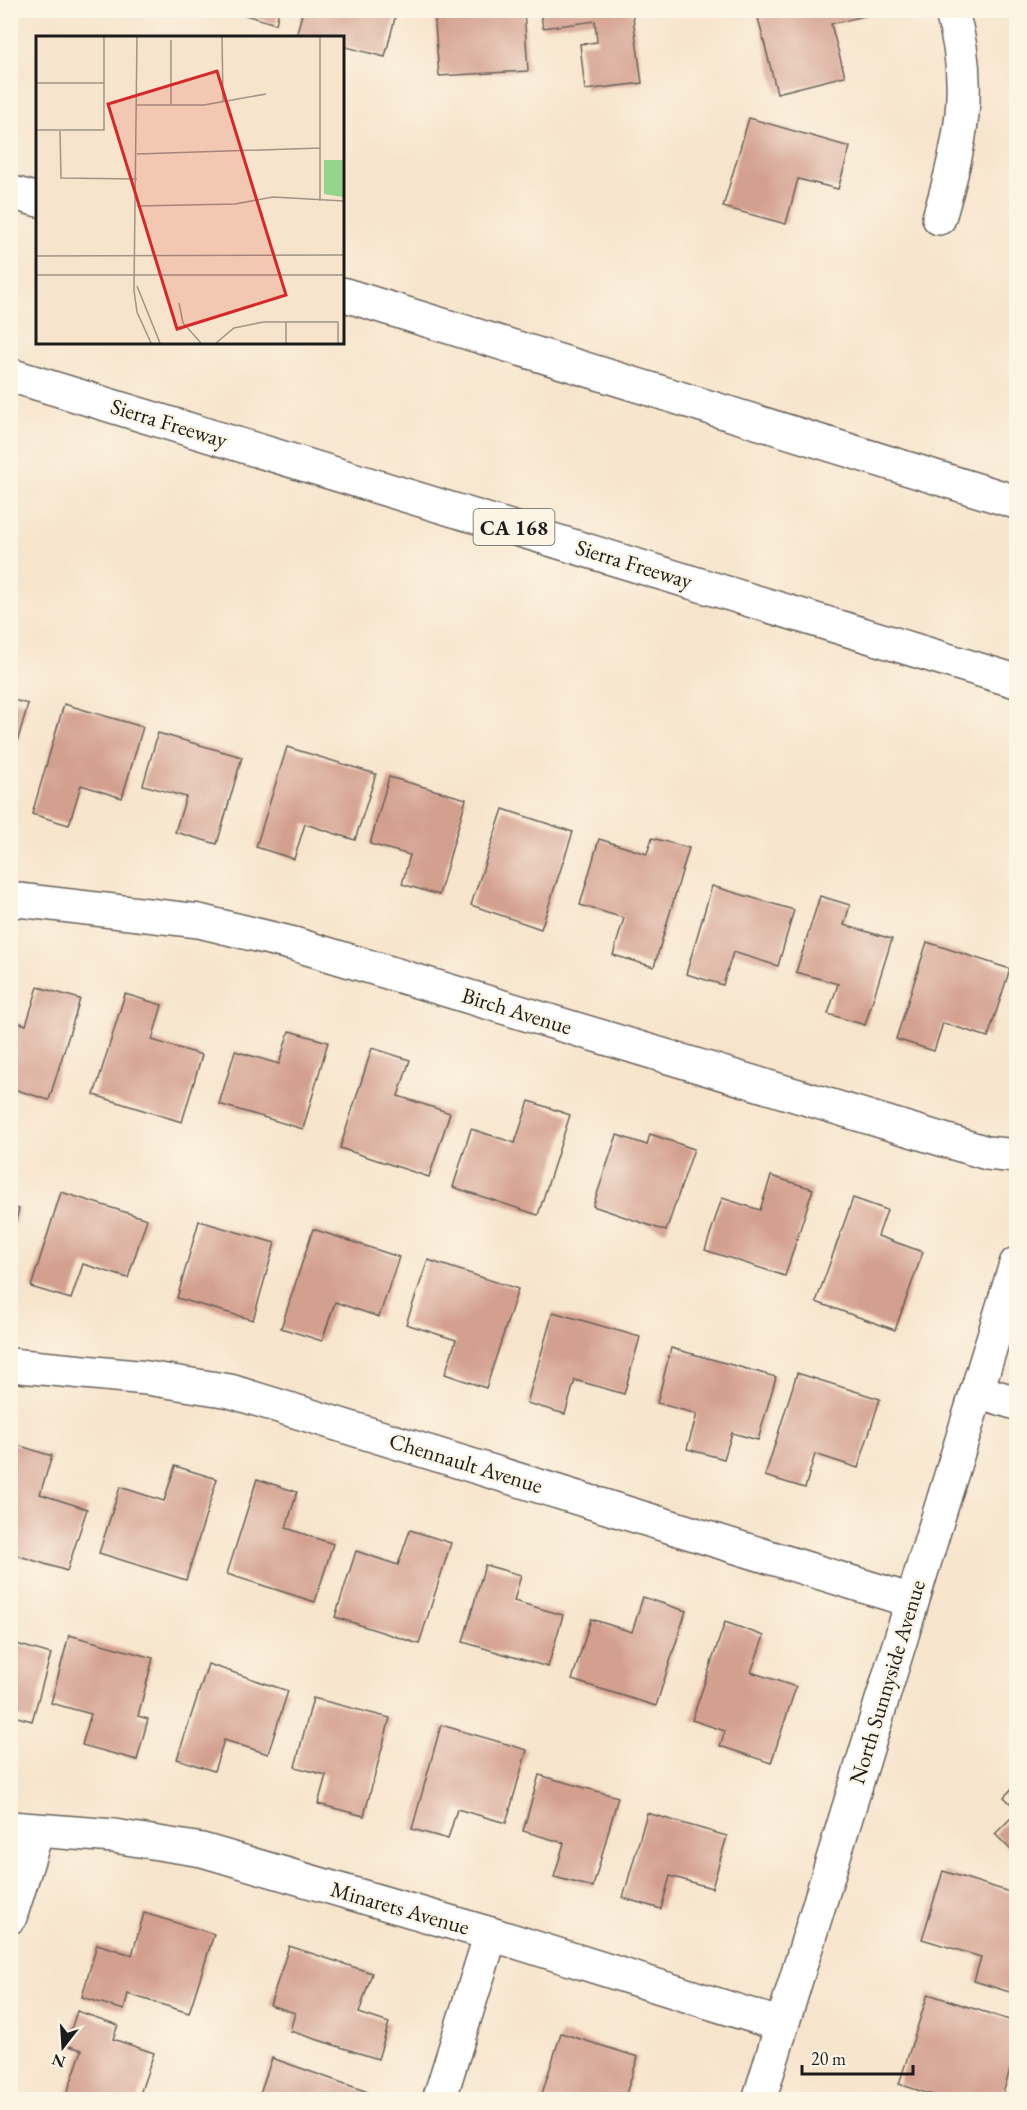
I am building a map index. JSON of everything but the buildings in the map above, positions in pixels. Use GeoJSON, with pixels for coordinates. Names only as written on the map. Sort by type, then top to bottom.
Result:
{"type":"FeatureCollection","features":[{"type":"Feature","properties":{"kind":"main road"},"geometry":{"type":"LineString","coordinates":[[939,218],[957,160],[965,100],[957,30],[951,10]]}},
{"type":"Feature","properties":{"kind":"main road"},"geometry":{"type":"LineString","coordinates":[[10,192],[36,199]]}},
{"type":"Feature","properties":{"kind":"main road"},"geometry":{"type":"LineString","coordinates":[[344,295],[1017,502]]}},
{"type":"Feature","properties":{"kind":"main road","name":"Sierra Freeway"},"geometry":{"type":"LineString","coordinates":[[10,375],[1017,681]]}},
{"type":"Feature","properties":{"kind":"main road"},"geometry":{"type":"LineString","coordinates":[[10,387],[178,425]]}},
{"type":"Feature","properties":{"kind":"main road","name":"Birch Avenue"},"geometry":{"type":"LineString","coordinates":[[10,899],[199,921],[294,944],[987,1153],[1017,1156]]}},
{"type":"Feature","properties":{"kind":"main road","name":"North Sunnyside Avenue"},"geometry":{"type":"LineString","coordinates":[[759,2100],[1017,1264]]}},
{"type":"Feature","properties":{"kind":"main road","name":"Chennault Avenue"},"geometry":{"type":"LineString","coordinates":[[10,1365],[147,1378],[230,1391],[912,1601]]}},
{"type":"Feature","properties":{"kind":"main road"},"geometry":{"type":"LineString","coordinates":[[977,1391],[1017,1404]]}},
{"type":"Feature","properties":{"kind":"main road"},"geometry":{"type":"LineString","coordinates":[[10,1917],[24,1830]]}},
{"type":"Feature","properties":{"kind":"main road","name":"Minarets Avenue"},"geometry":{"type":"LineString","coordinates":[[24,1830],[114,1836],[202,1850],[490,1934],[782,2025]]}},
{"type":"Feature","properties":{"kind":"main road"},"geometry":{"type":"LineString","coordinates":[[439,2100],[490,1934]]}}]}
